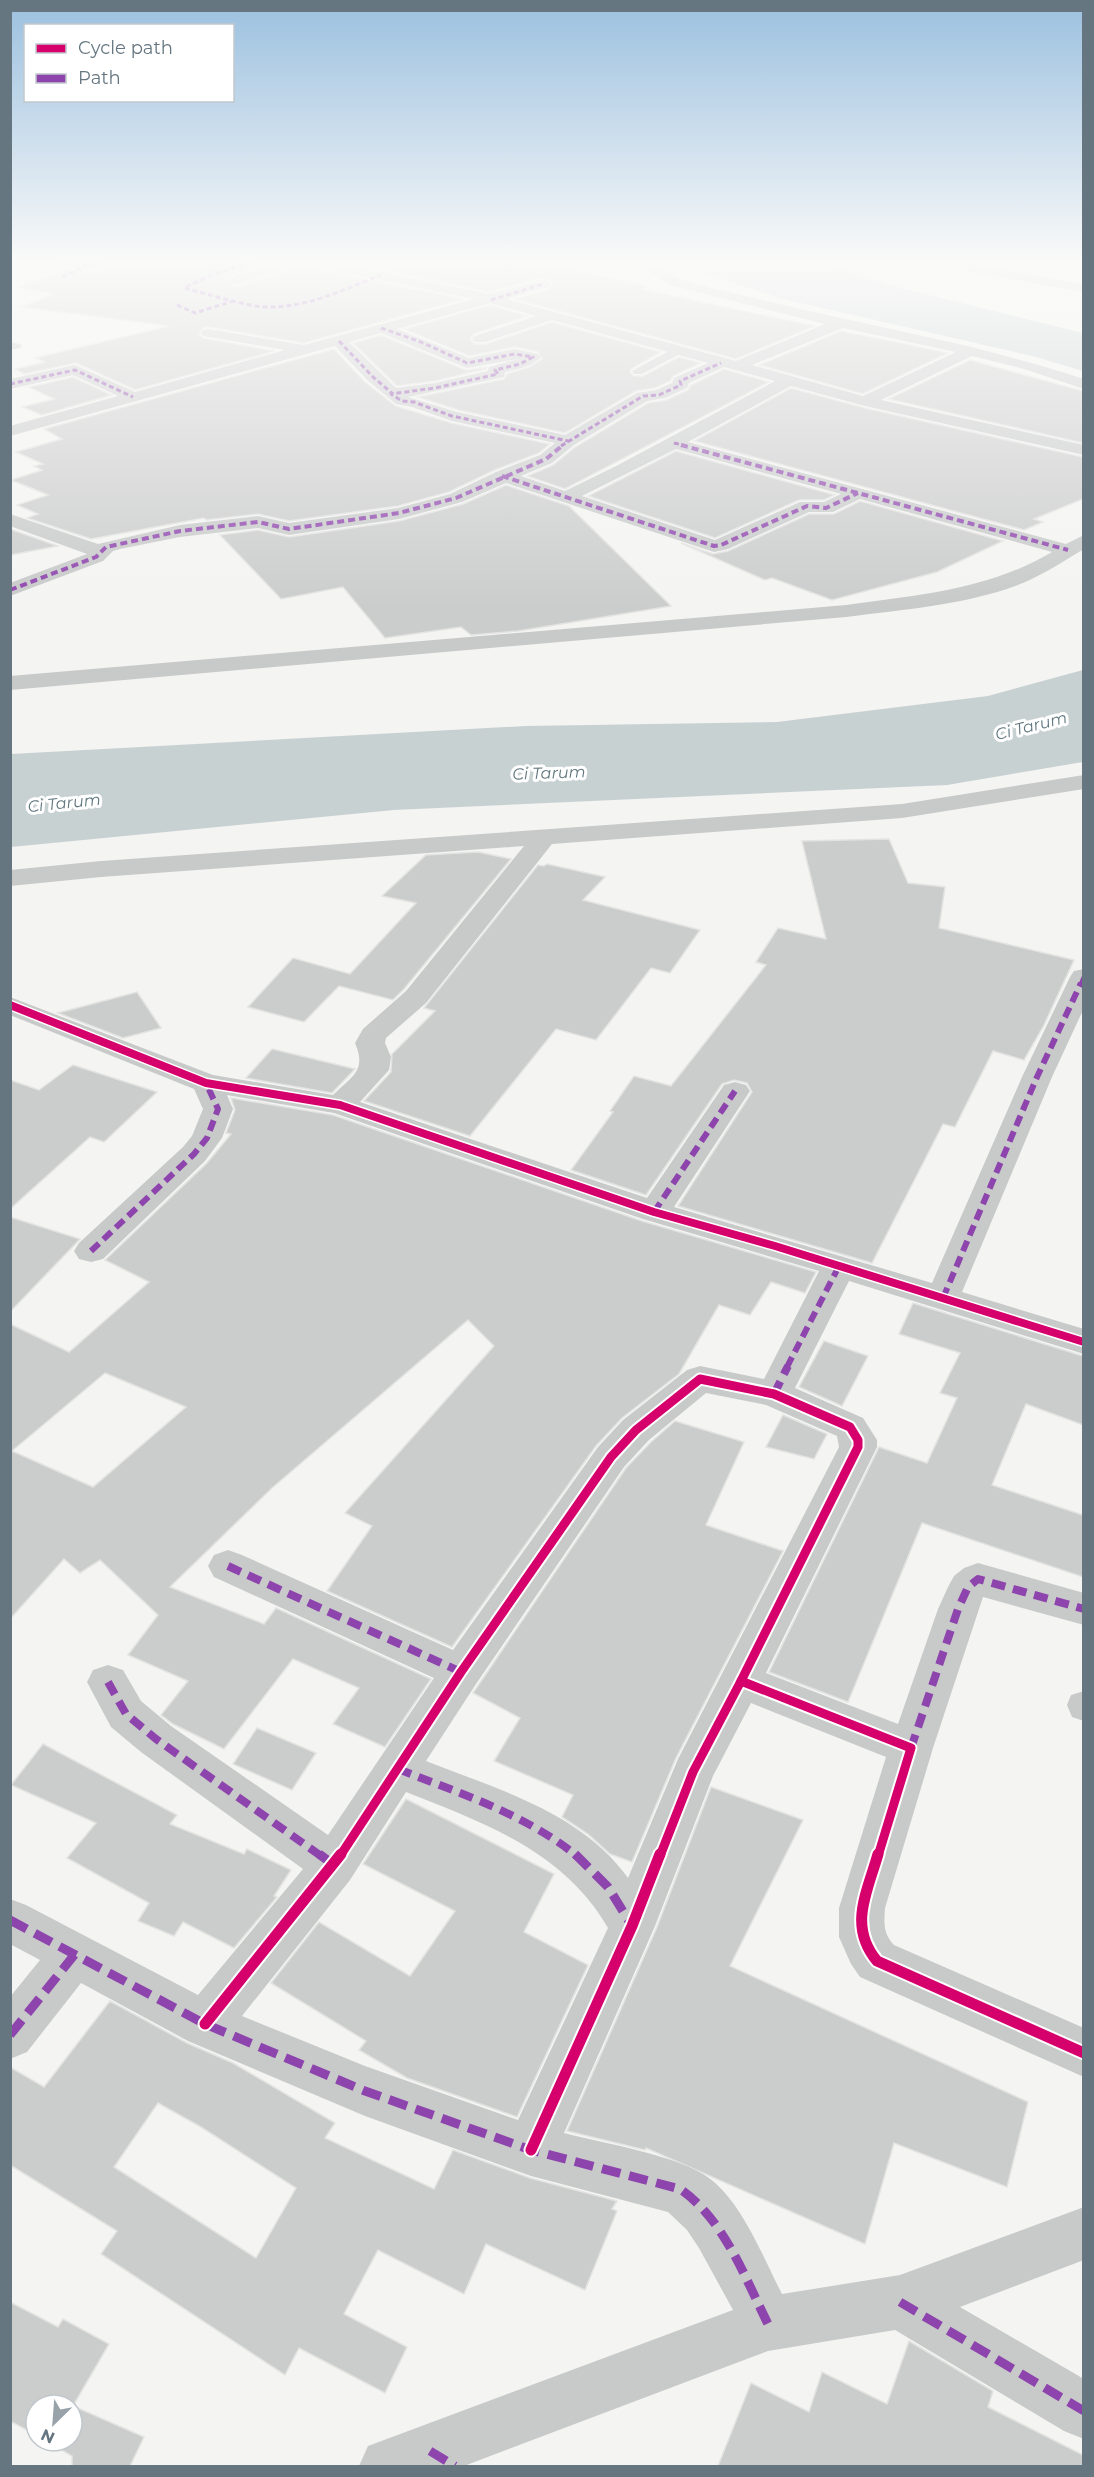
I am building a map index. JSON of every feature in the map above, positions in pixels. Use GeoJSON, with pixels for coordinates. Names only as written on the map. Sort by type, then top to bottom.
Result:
{"type":"FeatureCollection","features":[{"type":"Feature","properties":{"kind":"street"},"geometry":{"type":"LineString","coordinates":[[10,384],[47,376]]}},
{"type":"Feature","properties":{"kind":"street"},"geometry":{"type":"LineString","coordinates":[[85,376],[133,397]]}},
{"type":"Feature","properties":{"kind":"street"},"geometry":{"type":"LineString","coordinates":[[10,431],[212,376]]}},
{"type":"Feature","properties":{"kind":"street"},"geometry":{"type":"LineString","coordinates":[[373,376],[393,394],[391,394],[402,401],[414,402],[452,416],[568,441]]}},
{"type":"Feature","properties":{"kind":"street"},"geometry":{"type":"LineString","coordinates":[[393,394],[435,388],[491,376]]}},
{"type":"Feature","properties":{"kind":"street"},"geometry":{"type":"LineString","coordinates":[[10,590],[96,557],[117,544],[180,531],[242,523],[267,523],[276,528],[289,529],[399,513],[456,498],[502,476],[546,459],[568,441],[643,396],[666,392],[681,385],[681,381],[697,376]]}},
{"type":"Feature","properties":{"kind":"street"},"geometry":{"type":"LineString","coordinates":[[768,376],[865,401],[1083,450]]}},
{"type":"Feature","properties":{"kind":"street"},"geometry":{"type":"LineString","coordinates":[[865,401],[918,376]]}},
{"type":"Feature","properties":{"kind":"street"},"geometry":{"type":"LineString","coordinates":[[1058,376],[1083,384]]}},
{"type":"Feature","properties":{"kind":"street"},"geometry":{"type":"LineString","coordinates":[[566,497],[628,468],[716,418],[788,381]]}},
{"type":"Feature","properties":{"kind":"street"},"geometry":{"type":"LineString","coordinates":[[170,387],[187,395]]}},
{"type":"Feature","properties":{"kind":"street"},"geometry":{"type":"LineString","coordinates":[[674,443],[858,493],[1076,545]]}},
{"type":"Feature","properties":{"kind":"street"},"geometry":{"type":"LineString","coordinates":[[502,476],[714,546],[721,545],[807,506],[826,508],[858,493]]}},
{"type":"Feature","properties":{"kind":"street"},"geometry":{"type":"LineString","coordinates":[[10,519],[101,552]]}},
{"type":"Feature","properties":{"kind":"street"},"geometry":{"type":"LineString","coordinates":[[10,683],[846,611],[958,595],[1005,583],[1032,571],[1076,545]]}},
{"type":"Feature","properties":{"kind":"street"},"geometry":{"type":"LineString","coordinates":[[10,878],[101,869],[902,811],[1083,782]]}},
{"type":"Feature","properties":{"kind":"street"},"geometry":{"type":"LineString","coordinates":[[340,1105],[374,1070],[376,1057],[369,1043],[373,1035],[416,996],[544,837]]}},
{"type":"Feature","properties":{"kind":"street"},"geometry":{"type":"LineString","coordinates":[[943,1298],[1037,1077],[1083,977]]}},
{"type":"Feature","properties":{"kind":"street"},"geometry":{"type":"LineString","coordinates":[[10,1005],[206,1083],[340,1105],[654,1212],[839,1266],[1083,1342]]}},
{"type":"Feature","properties":{"kind":"street"},"geometry":{"type":"LineString","coordinates":[[91,1251],[194,1154],[207,1138],[218,1109],[206,1083]]}},
{"type":"Feature","properties":{"kind":"street"},"geometry":{"type":"LineString","coordinates":[[654,1212],[735,1091]]}},
{"type":"Feature","properties":{"kind":"street"},"geometry":{"type":"LineString","coordinates":[[774,1394],[839,1266]]}},
{"type":"Feature","properties":{"kind":"street"},"geometry":{"type":"LineString","coordinates":[[206,2024],[334,1865],[461,1672],[611,1457],[636,1430],[700,1379],[774,1394],[850,1427],[858,1440],[858,1447],[693,1772],[632,1926],[531,2150]]}},
{"type":"Feature","properties":{"kind":"street"},"geometry":{"type":"LineString","coordinates":[[228,1566],[461,1672]]}},
{"type":"Feature","properties":{"kind":"street"},"geometry":{"type":"LineString","coordinates":[[1083,1609],[978,1579],[968,1587],[958,1609],[911,1748],[862,1908],[859,1927],[865,1947],[878,1961],[1083,2053]]}},
{"type":"Feature","properties":{"kind":"street"},"geometry":{"type":"LineString","coordinates":[[741,1681],[911,1748]]}},
{"type":"Feature","properties":{"kind":"street"},"geometry":{"type":"LineString","coordinates":[[108,1682],[126,1714],[156,1739],[334,1865]]}},
{"type":"Feature","properties":{"kind":"street"},"geometry":{"type":"LineString","coordinates":[[398,1769],[542,1829],[570,1849],[608,1887],[632,1926]]}},
{"type":"Feature","properties":{"kind":"street"},"geometry":{"type":"LineString","coordinates":[[10,1920],[206,2024],[365,2091],[531,2150],[692,2194],[717,2228],[768,2324]]}},
{"type":"Feature","properties":{"kind":"street"},"geometry":{"type":"LineString","coordinates":[[10,2035],[75,1954]]}},
{"type":"Feature","properties":{"kind":"street"},"geometry":{"type":"LineString","coordinates":[[424,2461],[768,2324],[900,2302],[1083,2233]]}},
{"type":"Feature","properties":{"kind":"street"},"geometry":{"type":"LineString","coordinates":[[900,2302],[1083,2411]]}},
{"type":"Feature","properties":{"kind":"water","name":"Ci Tarum"},"geometry":{"type":"Polygon","coordinates":[[[1083,670],[1083,762],[947,785],[394,810],[11,847],[11,754],[526,726],[777,722],[988,696],[1083,670]]]}},
{"type":"Feature","properties":{"kind":"building"},"geometry":{"type":"Polygon","coordinates":[[[104,376],[187,376],[135,390],[104,376]]]}},
{"type":"Feature","properties":{"kind":"building"},"geometry":{"type":"Polygon","coordinates":[[[238,376],[359,376],[396,406],[452,423],[550,444],[539,453],[495,470],[449,492],[398,506],[289,521],[258,514],[206,520],[204,518],[91,539],[27,518],[38,514],[17,505],[48,495],[11,480],[42,470],[34,466],[43,464],[16,452],[62,439],[44,429],[238,376]]]}},
{"type":"Feature","properties":{"kind":"building"},"geometry":{"type":"Polygon","coordinates":[[[386,376],[458,376],[435,381],[397,386],[386,376]]]}},
{"type":"Feature","properties":{"kind":"building"},"geometry":{"type":"Polygon","coordinates":[[[506,376],[674,376],[670,381],[655,388],[636,391],[565,433],[458,410],[417,397],[504,379],[506,376]]]}},
{"type":"Feature","properties":{"kind":"building"},"geometry":{"type":"Polygon","coordinates":[[[710,376],[747,376],[769,382],[565,489],[527,476],[553,465],[575,447],[648,403],[666,400],[688,390],[691,385],[710,376]]]}},
{"type":"Feature","properties":{"kind":"building"},"geometry":{"type":"Polygon","coordinates":[[[797,376],[901,376],[863,394],[797,376]]]}},
{"type":"Feature","properties":{"kind":"building"},"geometry":{"type":"Polygon","coordinates":[[[937,376],[1027,376],[1083,391],[1083,443],[888,399],[937,376]]]}},
{"type":"Feature","properties":{"kind":"building"},"geometry":{"type":"Polygon","coordinates":[[[73,377],[112,395],[42,415],[22,407],[54,399],[29,387],[73,377]]]}},
{"type":"Feature","properties":{"kind":"building"},"geometry":{"type":"Polygon","coordinates":[[[791,388],[865,408],[1083,457],[1083,499],[1034,519],[1043,522],[1024,530],[694,441],[791,388]]]}},
{"type":"Feature","properties":{"kind":"building"},"geometry":{"type":"Polygon","coordinates":[[[676,451],[835,495],[824,500],[799,500],[715,538],[588,496],[676,451]]]}},
{"type":"Feature","properties":{"kind":"building"},"geometry":{"type":"Polygon","coordinates":[[[506,485],[569,506],[671,606],[518,631],[471,635],[461,627],[385,638],[343,587],[281,599],[220,535],[258,530],[289,537],[399,521],[463,504],[506,485]]]}},
{"type":"Feature","properties":{"kind":"building"},"geometry":{"type":"Polygon","coordinates":[[[860,501],[1003,541],[937,572],[832,600],[772,578],[765,580],[681,543],[713,554],[728,551],[809,514],[834,514],[860,501]]]}},
{"type":"Feature","properties":{"kind":"building"},"geometry":{"type":"Polygon","coordinates":[[[10,529],[58,546],[10,555],[10,529]]]}},
{"type":"Feature","properties":{"kind":"building"},"geometry":{"type":"Polygon","coordinates":[[[889,839],[908,883],[945,887],[939,928],[1074,960],[1044,1025],[1024,1060],[993,1051],[955,1127],[943,1124],[872,1263],[678,1206],[752,1092],[747,1083],[734,1080],[722,1084],[646,1195],[571,1170],[613,1112],[610,1111],[634,1076],[671,1086],[766,965],[756,962],[778,928],[826,939],[802,841],[889,839]]]}},
{"type":"Feature","properties":{"kind":"building"},"geometry":{"type":"Polygon","coordinates":[[[478,852],[511,859],[393,1000],[339,986],[304,1022],[248,1007],[293,958],[350,974],[416,903],[382,896],[426,855],[478,852]]]}},
{"type":"Feature","properties":{"kind":"building"},"geometry":{"type":"Polygon","coordinates":[[[547,864],[605,877],[583,900],[700,930],[670,973],[651,968],[596,1040],[556,1029],[470,1136],[364,1101],[391,1072],[392,1054],[435,1011],[424,1008],[538,865],[547,864]]]}},
{"type":"Feature","properties":{"kind":"building"},"geometry":{"type":"Polygon","coordinates":[[[137,992],[161,1028],[123,1038],[58,1013],[137,992]]]}},
{"type":"Feature","properties":{"kind":"building"},"geometry":{"type":"Polygon","coordinates":[[[272,1049],[355,1069],[332,1093],[246,1078],[272,1049]]]}},
{"type":"Feature","properties":{"kind":"building"},"geometry":{"type":"Polygon","coordinates":[[[73,1065],[157,1092],[104,1142],[90,1137],[10,1209],[10,1080],[39,1090],[73,1065]]]}},
{"type":"Feature","properties":{"kind":"building"},"geometry":{"type":"Polygon","coordinates":[[[231,1098],[333,1115],[642,1221],[816,1272],[805,1293],[771,1282],[750,1315],[719,1305],[679,1374],[622,1418],[596,1446],[452,1647],[327,1591],[372,1526],[345,1513],[494,1346],[468,1320],[272,1488],[170,1587],[264,1624],[276,1608],[431,1679],[385,1747],[333,1724],[359,1688],[293,1659],[224,1749],[173,1724],[161,1715],[188,1681],[128,1655],[158,1615],[100,1560],[80,1573],[64,1559],[10,1619],[10,1324],[69,1352],[149,1282],[105,1260],[207,1163],[231,1134],[226,1133],[235,1110],[231,1098]],[[105,1373],[12,1451],[93,1487],[186,1407],[105,1373]]]}},
{"type":"Feature","properties":{"kind":"building"},"geometry":{"type":"Polygon","coordinates":[[[10,1217],[80,1239],[10,1312],[10,1217]]]}},
{"type":"Feature","properties":{"kind":"building"},"geometry":{"type":"Polygon","coordinates":[[[913,1303],[1083,1356],[1083,1425],[1026,1404],[992,1485],[1083,1515],[1083,1577],[922,1523],[848,1702],[769,1672],[879,1447],[927,1463],[957,1398],[940,1393],[960,1353],[899,1334],[913,1303]]]}},
{"type":"Feature","properties":{"kind":"building"},"geometry":{"type":"Polygon","coordinates":[[[824,1341],[868,1356],[842,1406],[799,1387],[824,1341]]]}},
{"type":"Feature","properties":{"kind":"building"},"geometry":{"type":"Polygon","coordinates":[[[783,1415],[827,1434],[814,1459],[766,1447],[783,1415]]]}},
{"type":"Feature","properties":{"kind":"building"},"geometry":{"type":"Polygon","coordinates":[[[675,1421],[744,1442],[706,1525],[783,1551],[676,1758],[632,1862],[610,1854],[588,1834],[562,1817],[573,1795],[494,1761],[520,1718],[473,1693],[626,1468],[675,1421]]]}},
{"type":"Feature","properties":{"kind":"building"},"geometry":{"type":"Polygon","coordinates":[[[257,1728],[316,1753],[292,1790],[233,1764],[257,1728]]]}},
{"type":"Feature","properties":{"kind":"building"},"geometry":{"type":"Polygon","coordinates":[[[43,1744],[177,1815],[170,1824],[244,1854],[247,1849],[291,1870],[274,1896],[277,1897],[234,1948],[183,1922],[174,1936],[138,1921],[149,1903],[67,1858],[96,1823],[11,1785],[43,1744]]]}},
{"type":"Feature","properties":{"kind":"building"},"geometry":{"type":"Polygon","coordinates":[[[711,1787],[803,1820],[730,1966],[1028,2102],[1007,2187],[894,2143],[865,2244],[646,2148],[645,2150],[567,2131],[657,1927],[711,1787]]]}},
{"type":"Feature","properties":{"kind":"building"},"geometry":{"type":"Polygon","coordinates":[[[406,1799],[554,1874],[524,1932],[588,1965],[517,2117],[407,2078],[359,2050],[366,2041],[271,1983],[319,1922],[410,1976],[455,1911],[363,1864],[406,1799]]]}},
{"type":"Feature","properties":{"kind":"building"},"geometry":{"type":"Polygon","coordinates":[[[110,2001],[187,2043],[233,2063],[335,2123],[325,2138],[434,2189],[453,2150],[530,2178],[617,2201],[612,2209],[617,2211],[585,2290],[486,2244],[464,2294],[378,2250],[344,2314],[407,2347],[385,2393],[299,2348],[285,2375],[101,2254],[117,2231],[10,2165],[10,2067],[44,2087],[110,2001]],[[158,2103],[114,2167],[256,2258],[296,2188],[201,2127],[158,2103]]]}},
{"type":"Feature","properties":{"kind":"building"},"geometry":{"type":"Polygon","coordinates":[[[10,2302],[58,2327],[63,2319],[109,2344],[81,2393],[24,2393],[24,2429],[10,2421],[10,2302]]]}},
{"type":"Feature","properties":{"kind":"building"},"geometry":{"type":"Polygon","coordinates":[[[909,2341],[993,2391],[988,2407],[1083,2455],[1083,2466],[718,2466],[751,2383],[809,2412],[822,2372],[887,2404],[909,2341]]]}},
{"type":"Feature","properties":{"kind":"building"},"geometry":{"type":"Polygon","coordinates":[[[84,2411],[144,2437],[130,2466],[72,2466],[72,2456],[67,2453],[84,2453],[84,2411]]]}},
{"type":"Feature","properties":{"kind":"marked path"},"geometry":{"type":"LineString","coordinates":[[10,384],[49,376]]}},
{"type":"Feature","properties":{"kind":"marked path"},"geometry":{"type":"LineString","coordinates":[[87,376],[133,397]]}},
{"type":"Feature","properties":{"kind":"marked path"},"geometry":{"type":"LineString","coordinates":[[372,376],[393,394]]}},
{"type":"Feature","properties":{"kind":"marked path"},"geometry":{"type":"LineString","coordinates":[[491,376],[435,388],[391,394],[402,401],[414,402],[452,416],[568,441]]}},
{"type":"Feature","properties":{"kind":"marked path"},"geometry":{"type":"LineString","coordinates":[[10,590],[96,557],[106,547],[180,531],[258,522],[289,529],[399,513],[456,498],[546,459],[568,441],[643,396],[659,395],[681,385],[680,381],[692,376]]}},
{"type":"Feature","properties":{"kind":"marked path"},"geometry":{"type":"LineString","coordinates":[[674,443],[1068,550]]}},
{"type":"Feature","properties":{"kind":"marked path"},"geometry":{"type":"LineString","coordinates":[[502,476],[714,546],[721,545],[807,506],[826,508],[858,493]]}},
{"type":"Feature","properties":{"kind":"marked path"},"geometry":{"type":"LineString","coordinates":[[943,1298],[1037,1077],[1084,977]]}},
{"type":"Feature","properties":{"kind":"marked path"},"geometry":{"type":"LineString","coordinates":[[91,1251],[194,1154],[207,1138],[218,1109],[206,1083]]}},
{"type":"Feature","properties":{"kind":"marked path"},"geometry":{"type":"LineString","coordinates":[[654,1212],[735,1091]]}},
{"type":"Feature","properties":{"kind":"marked path"},"geometry":{"type":"LineString","coordinates":[[774,1394],[839,1266]]}},
{"type":"Feature","properties":{"kind":"marked path"},"geometry":{"type":"LineString","coordinates":[[228,1566],[461,1672]]}},
{"type":"Feature","properties":{"kind":"marked path"},"geometry":{"type":"LineString","coordinates":[[911,1748],[958,1609],[968,1587],[978,1579],[1084,1609]]}},
{"type":"Feature","properties":{"kind":"marked path"},"geometry":{"type":"LineString","coordinates":[[108,1682],[126,1714],[156,1739],[334,1865]]}},
{"type":"Feature","properties":{"kind":"marked path"},"geometry":{"type":"LineString","coordinates":[[398,1769],[512,1815],[565,1846],[588,1865],[608,1887],[632,1926]]}},
{"type":"Feature","properties":{"kind":"marked path"},"geometry":{"type":"LineString","coordinates":[[10,1920],[205,2024],[365,2091],[531,2150],[680,2189],[693,2198],[718,2229],[768,2324]]}},
{"type":"Feature","properties":{"kind":"marked path"},"geometry":{"type":"LineString","coordinates":[[10,2035],[75,1954]]}},
{"type":"Feature","properties":{"kind":"marked path"},"geometry":{"type":"LineString","coordinates":[[900,2302],[1084,2411]]}},
{"type":"Feature","properties":{"kind":"marked path"},"geometry":{"type":"LineString","coordinates":[[430,2451],[455,2466]]}},
{"type":"Feature","properties":{"kind":"cycle path"},"geometry":{"type":"LineString","coordinates":[[10,1005],[206,1083],[340,1105],[654,1212],[775,1246],[1084,1342]]}},
{"type":"Feature","properties":{"kind":"cycle path"},"geometry":{"type":"LineString","coordinates":[[205,2024],[334,1865],[461,1672],[611,1457],[636,1430],[700,1379],[774,1394],[850,1427],[858,1440],[858,1447],[741,1681]]}},
{"type":"Feature","properties":{"kind":"cycle path"},"geometry":{"type":"LineString","coordinates":[[531,2150],[632,1926],[693,1772],[741,1681],[911,1748],[862,1908],[862,1937],[877,1961],[1084,2053]]}}]}
